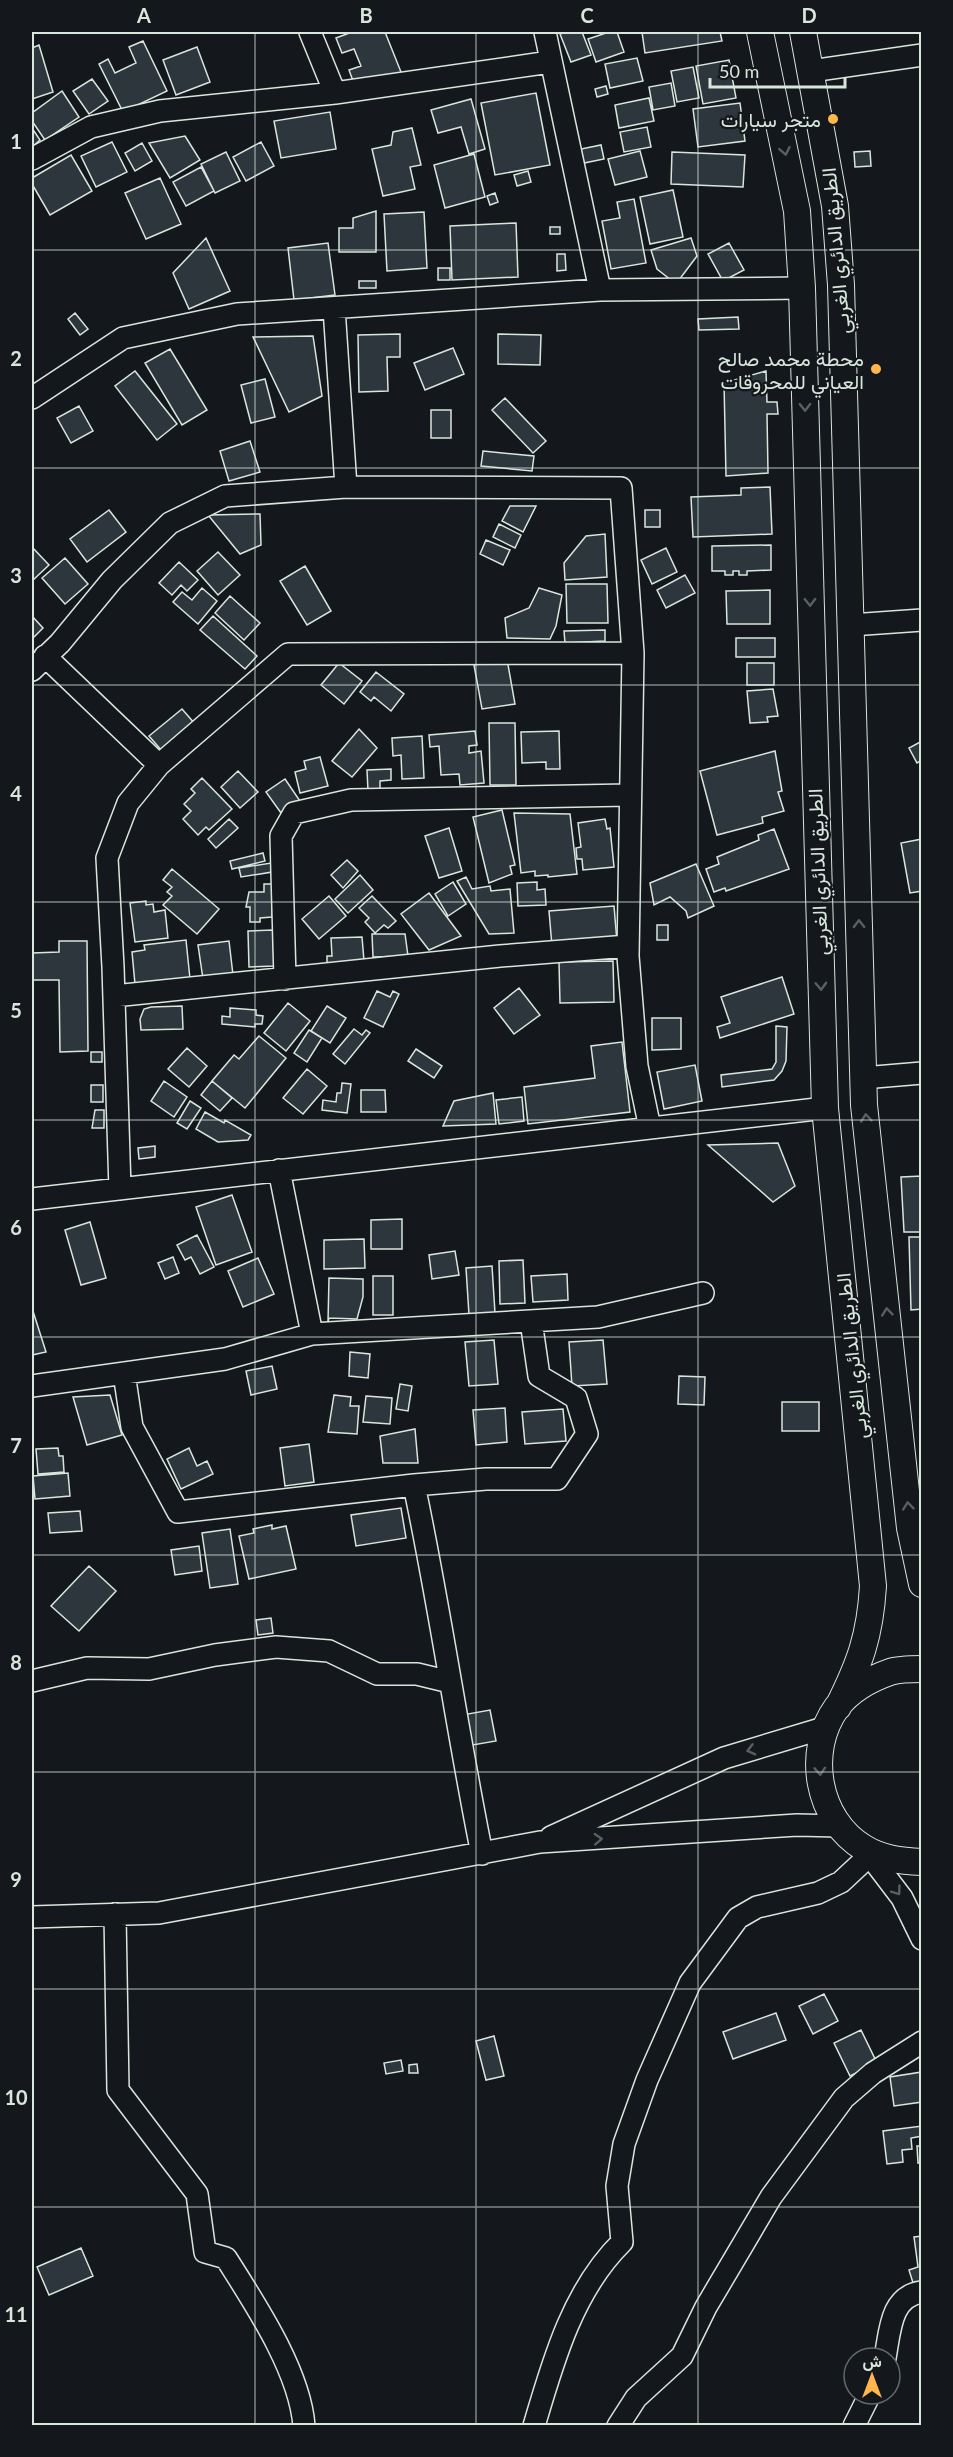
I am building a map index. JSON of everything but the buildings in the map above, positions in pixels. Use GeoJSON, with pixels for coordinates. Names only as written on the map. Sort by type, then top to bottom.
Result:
{"type":"FeatureCollection","features":[{"type":"Feature","properties":{"kind":"main road","name":"الطريق الدائري الغربي"},"geometry":{"type":"LineString","coordinates":[[760,32],[797,211],[802,288],[825,1108],[873,1586],[870,1624],[858,1666],[823,1736],[818,1767],[824,1798],[840,1826],[867,1851]]}},
{"type":"Feature","properties":{"kind":"main road","name":"الطريق الدائري الغربي"},"geometry":{"type":"LineString","coordinates":[[803,32],[835,206],[841,285],[863,1078],[910,1528],[921,1584]]}},
{"type":"Feature","properties":{"kind":"main road"},"geometry":{"type":"LineString","coordinates":[[816,848],[857,847]]}},
{"type":"Feature","properties":{"kind":"main road"},"geometry":{"type":"LineString","coordinates":[[832,1717],[862,1684],[892,1671],[921,1669]]}},
{"type":"Feature","properties":{"kind":"main road"},"geometry":{"type":"LineString","coordinates":[[867,1851],[893,1860],[921,1862]]}},
{"type":"Feature","properties":{"kind":"street"},"geometry":{"type":"LineString","coordinates":[[310,32],[335,93]]}},
{"type":"Feature","properties":{"kind":"street"},"geometry":{"type":"LineString","coordinates":[[545,32],[600,290]]}},
{"type":"Feature","properties":{"kind":"street"},"geometry":{"type":"LineString","coordinates":[[812,71],[921,55]]}},
{"type":"Feature","properties":{"kind":"street"},"geometry":{"type":"LineString","coordinates":[[32,159],[92,127],[120,118],[160,111],[335,93],[550,62]]}},
{"type":"Feature","properties":{"kind":"street"},"geometry":{"type":"LineString","coordinates":[[32,398],[123,338],[237,314],[600,290],[802,288]]}},
{"type":"Feature","properties":{"kind":"street"},"geometry":{"type":"LineString","coordinates":[[334,308],[346,487]]}},
{"type":"Feature","properties":{"kind":"street"},"geometry":{"type":"LineString","coordinates":[[159,765],[38,663],[60,643],[112,580],[170,523],[225,496],[346,487],[621,488],[633,653],[628,795],[628,946],[637,1066],[650,1128]]}},
{"type":"Feature","properties":{"kind":"street"},"geometry":{"type":"LineString","coordinates":[[851,625],[921,620]]}},
{"type":"Feature","properties":{"kind":"street"},"geometry":{"type":"LineString","coordinates":[[120,1189],[107,858],[128,803],[159,765],[288,654],[633,653]]}},
{"type":"Feature","properties":{"kind":"street"},"geometry":{"type":"LineString","coordinates":[[285,979],[281,836],[294,813],[351,800],[628,795]]}},
{"type":"Feature","properties":{"kind":"street"},"geometry":{"type":"LineString","coordinates":[[114,996],[500,956],[628,946]]}},
{"type":"Feature","properties":{"kind":"street"},"geometry":{"type":"LineString","coordinates":[[863,1078],[921,1072]]}},
{"type":"Feature","properties":{"kind":"street"},"geometry":{"type":"LineString","coordinates":[[32,1199],[825,1108]]}},
{"type":"Feature","properties":{"kind":"street"},"geometry":{"type":"LineString","coordinates":[[279,1170],[312,1334]]}},
{"type":"Feature","properties":{"kind":"street"},"geometry":{"type":"LineString","coordinates":[[32,1386],[225,1359],[312,1334],[598,1317],[703,1293]]}},
{"type":"Feature","properties":{"kind":"street"},"geometry":{"type":"LineString","coordinates":[[124,1373],[132,1426],[178,1512],[414,1485],[486,1479],[557,1479],[587,1434],[576,1398],[539,1376],[531,1321]]}},
{"type":"Feature","properties":{"kind":"street"},"geometry":{"type":"LineString","coordinates":[[414,1485],[433,1576],[482,1854]]}},
{"type":"Feature","properties":{"kind":"street"},"geometry":{"type":"LineString","coordinates":[[32,1681],[87,1668],[149,1669],[214,1655],[276,1647],[329,1651],[377,1674],[417,1674],[450,1682]]}},
{"type":"Feature","properties":{"kind":"street"},"geometry":{"type":"LineString","coordinates":[[540,1842],[724,1758],[832,1717]]}},
{"type":"Feature","properties":{"kind":"street"},"geometry":{"type":"LineString","coordinates":[[32,1917],[159,1913],[540,1842],[797,1825],[840,1826]]}},
{"type":"Feature","properties":{"kind":"street"},"geometry":{"type":"LineString","coordinates":[[534,2426],[564,2335],[585,2290],[605,2259],[622,2242],[617,2186],[624,2144],[648,2080],[690,1983],[738,1918],[757,1907],[818,1893],[841,1882],[867,1851],[902,1898],[921,1939]]}},
{"type":"Feature","properties":{"kind":"street"},"geometry":{"type":"LineString","coordinates":[[116,1914],[118,2090],[197,2194],[205,2252],[226,2258],[253,2301],[282,2356],[303,2407],[304,2426]]}},
{"type":"Feature","properties":{"kind":"street"},"geometry":{"type":"LineString","coordinates":[[618,2426],[636,2398],[682,2356],[706,2307],[771,2197],[844,2098],[873,2073],[921,2042]]}},
{"type":"Feature","properties":{"kind":"street"},"geometry":{"type":"LineString","coordinates":[[887,2346],[894,2309],[911,2293],[921,2292]]}},
{"type":"Feature","properties":{"kind":"street"},"geometry":{"type":"LineString","coordinates":[[854,2426],[864,2406]]}},
{"type":"Feature","properties":{"kind":"place","name":"متجر سيارات"},"geometry":{"type":"Point","coordinates":[833,119]}},
{"type":"Feature","properties":{"kind":"place","name":"محطة محمد صالح العياني للمحروقات"},"geometry":{"type":"Point","coordinates":[876,369]}}]}
